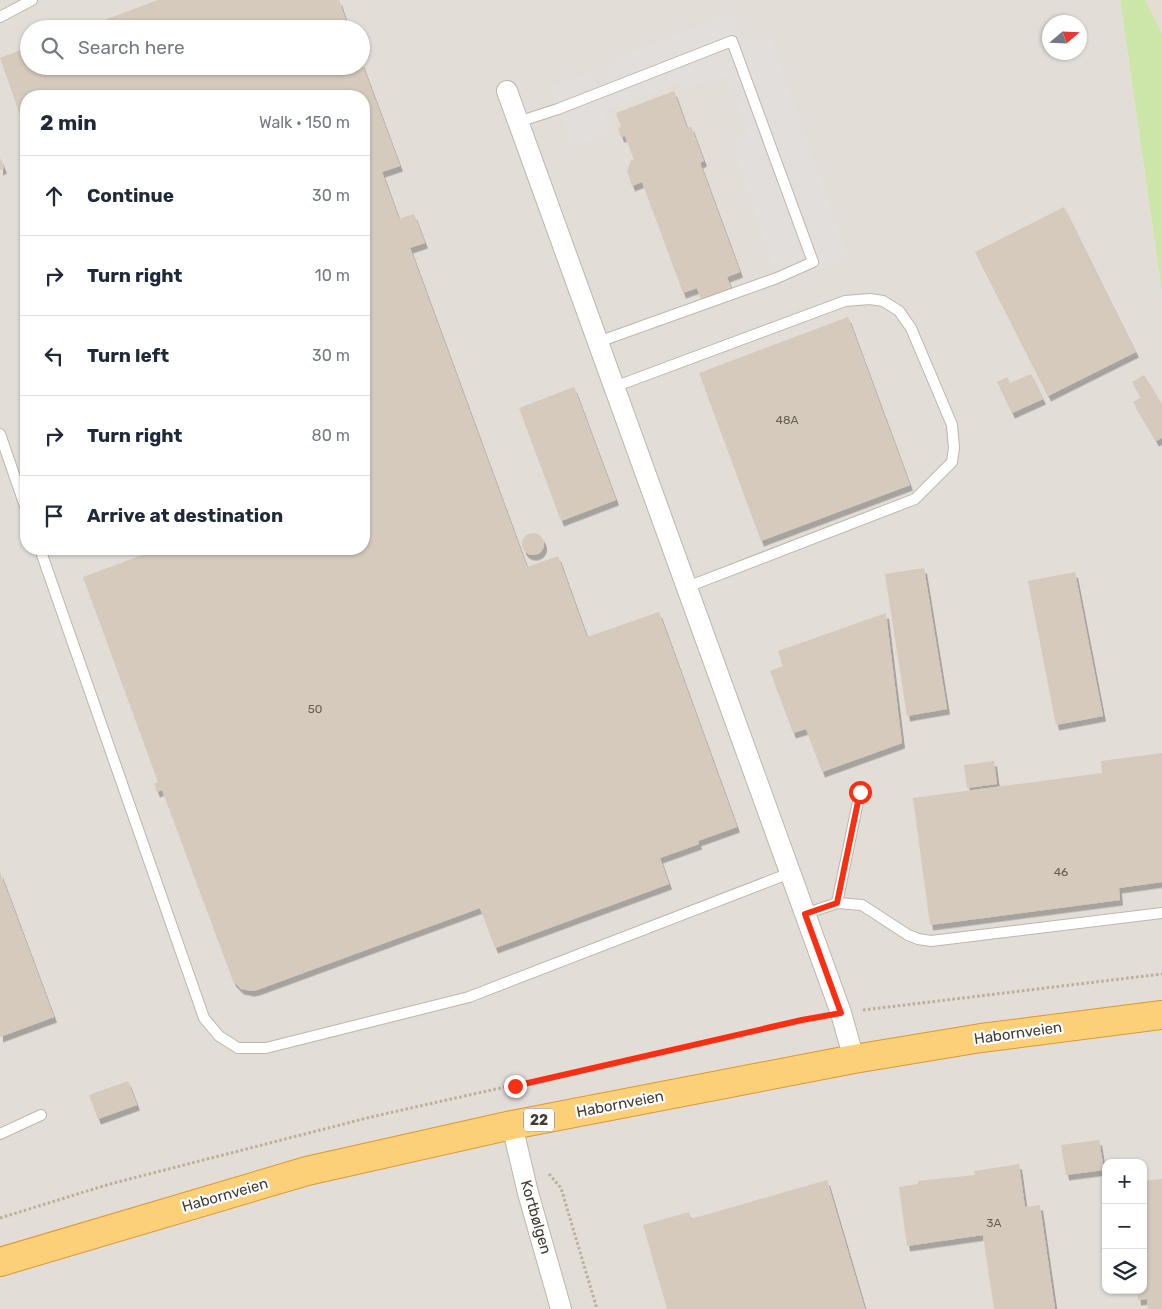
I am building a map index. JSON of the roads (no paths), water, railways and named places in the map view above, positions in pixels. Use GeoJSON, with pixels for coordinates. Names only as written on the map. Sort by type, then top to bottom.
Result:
{"type":"FeatureCollection","features":[{"type":"Feature","properties":{"kind":"highway","name":"Habornveien"},"geometry":{"type":"LineString","coordinates":[[0,1262],[307,1171],[512,1125],[854,1059],[981,1038],[1162,1015]]}},
{"type":"Feature","properties":{"kind":"street"},"geometry":{"type":"LineString","coordinates":[[507,91],[841,1013],[854,1059]]}},
{"type":"Feature","properties":{"kind":"street","name":"Kortbølgen"},"geometry":{"type":"LineString","coordinates":[[512,1125],[521,1165],[561,1309]]}},
{"type":"Feature","properties":{"kind":"lane"},"geometry":{"type":"LineString","coordinates":[[0,17],[32,0]]}},
{"type":"Feature","properties":{"kind":"lane"},"geometry":{"type":"LineString","coordinates":[[518,122],[558,109],[732,41],[813,262],[777,278],[598,342]]}},
{"type":"Feature","properties":{"kind":"lane"},"geometry":{"type":"LineString","coordinates":[[614,387],[845,301],[870,299],[883,301],[899,311],[911,328],[952,425],[954,448],[952,462],[915,499],[686,586]]}},
{"type":"Feature","properties":{"kind":"lane"},"geometry":{"type":"LineString","coordinates":[[0,434],[20,492]]}},
{"type":"Feature","properties":{"kind":"lane"},"geometry":{"type":"LineString","coordinates":[[42,555],[204,1018],[219,1036],[238,1048],[266,1048],[469,996],[790,873]]}},
{"type":"Feature","properties":{"kind":"lane"},"geometry":{"type":"LineString","coordinates":[[837,903],[860,792]]}},
{"type":"Feature","properties":{"kind":"lane"},"geometry":{"type":"LineString","coordinates":[[805,914],[837,903],[862,905],[908,935],[918,939],[931,940],[1162,913]]}},
{"type":"Feature","properties":{"kind":"lane"},"geometry":{"type":"LineString","coordinates":[[0,1134],[41,1115]]}}]}
